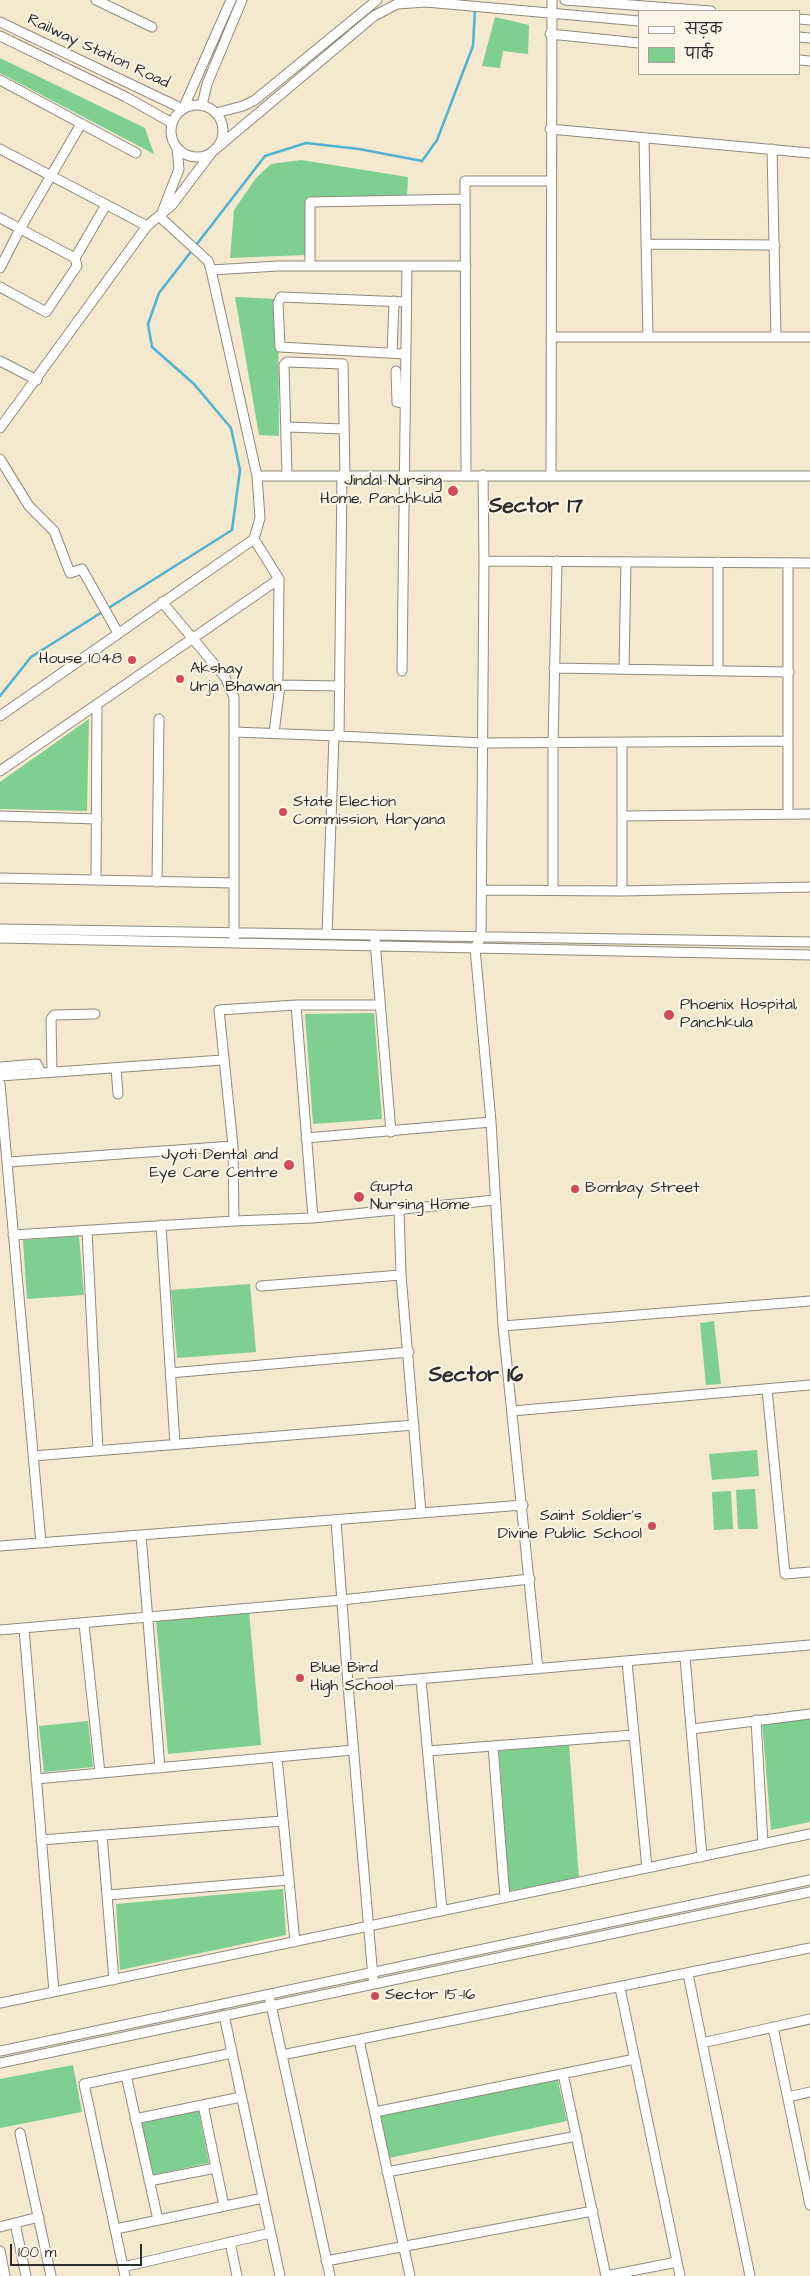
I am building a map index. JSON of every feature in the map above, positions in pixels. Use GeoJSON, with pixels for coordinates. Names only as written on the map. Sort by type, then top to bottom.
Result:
{"type":"FeatureCollection","features":[{"type":"Feature","properties":{"kind":"street"},"geometry":{"type":"LineString","coordinates":[[96,0],[152,27]]}},
{"type":"Feature","properties":{"kind":"street"},"geometry":{"type":"LineString","coordinates":[[160,217],[179,169],[177,149],[171,137],[172,123],[183,109],[231,0]]}},
{"type":"Feature","properties":{"kind":"street"},"geometry":{"type":"LineString","coordinates":[[202,105],[207,84],[242,0]]}},
{"type":"Feature","properties":{"kind":"street"},"geometry":{"type":"LineString","coordinates":[[216,113],[243,106],[255,100],[377,0]]}},
{"type":"Feature","properties":{"kind":"street"},"geometry":{"type":"LineString","coordinates":[[551,475],[550,34],[552,0]]}},
{"type":"Feature","properties":{"kind":"street"},"geometry":{"type":"LineString","coordinates":[[566,0],[677,4],[706,10]]}},
{"type":"Feature","properties":{"kind":"street"},"geometry":{"type":"LineString","coordinates":[[0,428],[37,380],[147,226],[172,205],[212,152],[374,16],[397,4],[412,2],[492,6],[638,20]]}},
{"type":"Feature","properties":{"kind":"street","name":"Railway Station Road"},"geometry":{"type":"LineString","coordinates":[[0,22],[183,109]]}},
{"type":"Feature","properties":{"kind":"street"},"geometry":{"type":"LineString","coordinates":[[550,34],[638,43]]}},
{"type":"Feature","properties":{"kind":"street","name":"Railway Station Road"},"geometry":{"type":"LineString","coordinates":[[0,36],[126,97],[172,123]]}},
{"type":"Feature","properties":{"kind":"street"},"geometry":{"type":"LineString","coordinates":[[0,80],[136,154]]}},
{"type":"Feature","properties":{"kind":"street"},"geometry":{"type":"LineString","coordinates":[[177,149],[183,154],[198,157],[212,152],[218,147],[223,134],[220,119],[216,113],[202,105],[183,109]]}},
{"type":"Feature","properties":{"kind":"street"},"geometry":{"type":"LineString","coordinates":[[0,268],[20,229],[81,124]]}},
{"type":"Feature","properties":{"kind":"street"},"geometry":{"type":"LineString","coordinates":[[550,129],[810,153]]}},
{"type":"Feature","properties":{"kind":"street"},"geometry":{"type":"LineString","coordinates":[[644,138],[648,337]]}},
{"type":"Feature","properties":{"kind":"street"},"geometry":{"type":"LineString","coordinates":[[0,149],[147,226]]}},
{"type":"Feature","properties":{"kind":"street"},"geometry":{"type":"LineString","coordinates":[[772,150],[776,337]]}},
{"type":"Feature","properties":{"kind":"street"},"geometry":{"type":"LineString","coordinates":[[466,475],[465,181],[550,181]]}},
{"type":"Feature","properties":{"kind":"street"},"geometry":{"type":"LineString","coordinates":[[310,266],[310,202],[465,199]]}},
{"type":"Feature","properties":{"kind":"street"},"geometry":{"type":"LineString","coordinates":[[0,287],[46,312],[77,266],[75,258],[105,205]]}},
{"type":"Feature","properties":{"kind":"street"},"geometry":{"type":"LineString","coordinates":[[0,716],[254,539],[260,518],[257,476],[211,270],[208,261],[160,217]]}},
{"type":"Feature","properties":{"kind":"street"},"geometry":{"type":"LineString","coordinates":[[0,218],[75,258]]}},
{"type":"Feature","properties":{"kind":"street"},"geometry":{"type":"LineString","coordinates":[[647,244],[775,245]]}},
{"type":"Feature","properties":{"kind":"street"},"geometry":{"type":"LineString","coordinates":[[211,270],[310,266],[466,266]]}},
{"type":"Feature","properties":{"kind":"street"},"geometry":{"type":"LineString","coordinates":[[402,671],[406,475],[405,354],[407,266]]}},
{"type":"Feature","properties":{"kind":"street"},"geometry":{"type":"LineString","coordinates":[[405,354],[280,347],[278,303],[281,298],[406,302]]}},
{"type":"Feature","properties":{"kind":"street"},"geometry":{"type":"LineString","coordinates":[[392,353],[394,301]]}},
{"type":"Feature","properties":{"kind":"street"},"geometry":{"type":"LineString","coordinates":[[551,338],[810,337]]}},
{"type":"Feature","properties":{"kind":"street"},"geometry":{"type":"LineString","coordinates":[[0,361],[37,380]]}},
{"type":"Feature","properties":{"kind":"street"},"geometry":{"type":"LineString","coordinates":[[287,476],[285,363],[341,362],[343,365],[344,475],[340,686],[327,934]]}},
{"type":"Feature","properties":{"kind":"street"},"geometry":{"type":"LineString","coordinates":[[396,371],[397,402],[405,404]]}},
{"type":"Feature","properties":{"kind":"street"},"geometry":{"type":"LineString","coordinates":[[287,427],[344,429]]}},
{"type":"Feature","properties":{"kind":"street"},"geometry":{"type":"LineString","coordinates":[[0,459],[29,506],[54,531],[70,573],[82,569],[118,633]]}},
{"type":"Feature","properties":{"kind":"street"},"geometry":{"type":"LineString","coordinates":[[483,475],[482,937],[475,948],[491,1122],[503,1326],[523,1505],[538,1669]]}},
{"type":"Feature","properties":{"kind":"street"},"geometry":{"type":"LineString","coordinates":[[257,476],[810,476]]}},
{"type":"Feature","properties":{"kind":"street"},"geometry":{"type":"LineString","coordinates":[[254,539],[279,579],[278,678]]}},
{"type":"Feature","properties":{"kind":"street"},"geometry":{"type":"LineString","coordinates":[[484,561],[810,563]]}},
{"type":"Feature","properties":{"kind":"street"},"geometry":{"type":"LineString","coordinates":[[553,890],[552,744],[557,562]]}},
{"type":"Feature","properties":{"kind":"street"},"geometry":{"type":"LineString","coordinates":[[624,669],[626,562]]}},
{"type":"Feature","properties":{"kind":"street"},"geometry":{"type":"LineString","coordinates":[[718,562],[718,671]]}},
{"type":"Feature","properties":{"kind":"street"},"geometry":{"type":"LineString","coordinates":[[788,563],[788,814]]}},
{"type":"Feature","properties":{"kind":"street"},"geometry":{"type":"LineString","coordinates":[[0,771],[279,579]]}},
{"type":"Feature","properties":{"kind":"street"},"geometry":{"type":"LineString","coordinates":[[162,602],[225,677],[234,698],[234,943]]}},
{"type":"Feature","properties":{"kind":"street"},"geometry":{"type":"LineString","coordinates":[[554,668],[789,672]]}},
{"type":"Feature","properties":{"kind":"street"},"geometry":{"type":"LineString","coordinates":[[274,733],[280,685],[340,686]]}},
{"type":"Feature","properties":{"kind":"street"},"geometry":{"type":"LineString","coordinates":[[96,880],[97,704]]}},
{"type":"Feature","properties":{"kind":"street"},"geometry":{"type":"LineString","coordinates":[[157,882],[159,719]]}},
{"type":"Feature","properties":{"kind":"street"},"geometry":{"type":"LineString","coordinates":[[234,732],[483,743],[788,741]]}},
{"type":"Feature","properties":{"kind":"street"},"geometry":{"type":"LineString","coordinates":[[622,743],[622,891]]}},
{"type":"Feature","properties":{"kind":"street"},"geometry":{"type":"LineString","coordinates":[[622,816],[810,814]]}},
{"type":"Feature","properties":{"kind":"street"},"geometry":{"type":"LineString","coordinates":[[0,816],[97,819]]}},
{"type":"Feature","properties":{"kind":"street"},"geometry":{"type":"LineString","coordinates":[[0,878],[234,883]]}},
{"type":"Feature","properties":{"kind":"street"},"geometry":{"type":"LineString","coordinates":[[482,890],[622,891],[810,887]]}},
{"type":"Feature","properties":{"kind":"street"},"geometry":{"type":"LineString","coordinates":[[0,929],[810,942]]}},
{"type":"Feature","properties":{"kind":"street"},"geometry":{"type":"LineString","coordinates":[[374,935],[391,1132]]}},
{"type":"Feature","properties":{"kind":"street"},"geometry":{"type":"LineString","coordinates":[[0,938],[810,955]]}},
{"type":"Feature","properties":{"kind":"street"},"geometry":{"type":"LineString","coordinates":[[234,1221],[233,1146],[222,1060],[219,1010],[296,1005],[380,1005]]}},
{"type":"Feature","properties":{"kind":"street"},"geometry":{"type":"LineString","coordinates":[[296,1005],[313,1218]]}},
{"type":"Feature","properties":{"kind":"street"},"geometry":{"type":"LineString","coordinates":[[52,1072],[51,1018],[54,1015],[95,1014]]}},
{"type":"Feature","properties":{"kind":"street"},"geometry":{"type":"LineString","coordinates":[[0,1076],[222,1060]]}},
{"type":"Feature","properties":{"kind":"street"},"geometry":{"type":"LineString","coordinates":[[0,1067],[37,1064],[41,1073]]}},
{"type":"Feature","properties":{"kind":"street"},"geometry":{"type":"LineString","coordinates":[[116,1068],[118,1094]]}},
{"type":"Feature","properties":{"kind":"street"},"geometry":{"type":"LineString","coordinates":[[0,1084],[9,1162],[13,1235],[40,1543]]}},
{"type":"Feature","properties":{"kind":"street"},"geometry":{"type":"LineString","coordinates":[[306,1138],[491,1122]]}},
{"type":"Feature","properties":{"kind":"street"},"geometry":{"type":"LineString","coordinates":[[9,1162],[233,1146]]}},
{"type":"Feature","properties":{"kind":"street"},"geometry":{"type":"LineString","coordinates":[[13,1235],[162,1225],[313,1218],[495,1200]]}},
{"type":"Feature","properties":{"kind":"street"},"geometry":{"type":"LineString","coordinates":[[399,1210],[401,1275],[409,1352],[421,1513]]}},
{"type":"Feature","properties":{"kind":"street"},"geometry":{"type":"LineString","coordinates":[[162,1225],[175,1444]]}},
{"type":"Feature","properties":{"kind":"street"},"geometry":{"type":"LineString","coordinates":[[87,1231],[98,1450]]}},
{"type":"Feature","properties":{"kind":"street"},"geometry":{"type":"LineString","coordinates":[[261,1286],[401,1275]]}},
{"type":"Feature","properties":{"kind":"street"},"geometry":{"type":"LineString","coordinates":[[503,1326],[810,1301]]}},
{"type":"Feature","properties":{"kind":"street"},"geometry":{"type":"LineString","coordinates":[[170,1373],[409,1352]]}},
{"type":"Feature","properties":{"kind":"street"},"geometry":{"type":"LineString","coordinates":[[512,1411],[810,1386]]}},
{"type":"Feature","properties":{"kind":"street"},"geometry":{"type":"LineString","coordinates":[[767,1389],[785,1574],[810,1572]]}},
{"type":"Feature","properties":{"kind":"street"},"geometry":{"type":"LineString","coordinates":[[33,1456],[414,1425]]}},
{"type":"Feature","properties":{"kind":"street"},"geometry":{"type":"LineString","coordinates":[[0,1546],[523,1505]]}},
{"type":"Feature","properties":{"kind":"street"},"geometry":{"type":"LineString","coordinates":[[336,1520],[353,1750],[374,1983]]}},
{"type":"Feature","properties":{"kind":"street"},"geometry":{"type":"LineString","coordinates":[[142,1535],[160,1768]]}},
{"type":"Feature","properties":{"kind":"street"},"geometry":{"type":"LineString","coordinates":[[0,1630],[342,1600],[530,1579]]}},
{"type":"Feature","properties":{"kind":"street"},"geometry":{"type":"LineString","coordinates":[[84,1624],[100,1773]]}},
{"type":"Feature","properties":{"kind":"street"},"geometry":{"type":"LineString","coordinates":[[24,1628],[54,1992]]}},
{"type":"Feature","properties":{"kind":"street"},"geometry":{"type":"LineString","coordinates":[[348,1685],[810,1645]]}},
{"type":"Feature","properties":{"kind":"street"},"geometry":{"type":"LineString","coordinates":[[685,1657],[702,1856]]}},
{"type":"Feature","properties":{"kind":"street"},"geometry":{"type":"LineString","coordinates":[[627,1662],[647,1868]]}},
{"type":"Feature","properties":{"kind":"street"},"geometry":{"type":"LineString","coordinates":[[421,1679],[442,1912]]}},
{"type":"Feature","properties":{"kind":"street"},"geometry":{"type":"LineString","coordinates":[[692,1729],[810,1714]]}},
{"type":"Feature","properties":{"kind":"street"},"geometry":{"type":"LineString","coordinates":[[756,1720],[763,1844]]}},
{"type":"Feature","properties":{"kind":"street"},"geometry":{"type":"LineString","coordinates":[[428,1751],[634,1735]]}},
{"type":"Feature","properties":{"kind":"street"},"geometry":{"type":"LineString","coordinates":[[493,1746],[505,1898]]}},
{"type":"Feature","properties":{"kind":"street"},"geometry":{"type":"LineString","coordinates":[[36,1779],[353,1750]]}},
{"type":"Feature","properties":{"kind":"street"},"geometry":{"type":"LineString","coordinates":[[277,1757],[295,1942]]}},
{"type":"Feature","properties":{"kind":"street"},"geometry":{"type":"LineString","coordinates":[[41,1840],[282,1821]]}},
{"type":"Feature","properties":{"kind":"street"},"geometry":{"type":"LineString","coordinates":[[0,2003],[810,1834]]}},
{"type":"Feature","properties":{"kind":"street"},"geometry":{"type":"LineString","coordinates":[[102,1835],[114,1980]]}},
{"type":"Feature","properties":{"kind":"street"},"geometry":{"type":"LineString","coordinates":[[108,1895],[289,1880]]}},
{"type":"Feature","properties":{"kind":"street"},"geometry":{"type":"LineString","coordinates":[[0,2051],[810,1880]]}},
{"type":"Feature","properties":{"kind":"street"},"geometry":{"type":"LineString","coordinates":[[0,2064],[374,1983],[810,1892]]}},
{"type":"Feature","properties":{"kind":"street"},"geometry":{"type":"LineString","coordinates":[[282,2055],[810,1948]]}},
{"type":"Feature","properties":{"kind":"street"},"geometry":{"type":"LineString","coordinates":[[688,1974],[750,2276]]}},
{"type":"Feature","properties":{"kind":"street"},"geometry":{"type":"LineString","coordinates":[[620,1988],[680,2276]]}},
{"type":"Feature","properties":{"kind":"street"},"geometry":{"type":"LineString","coordinates":[[269,1994],[330,2276]]}},
{"type":"Feature","properties":{"kind":"street"},"geometry":{"type":"LineString","coordinates":[[224,2015],[280,2276]]}},
{"type":"Feature","properties":{"kind":"street"},"geometry":{"type":"LineString","coordinates":[[702,2043],[810,2019]]}},
{"type":"Feature","properties":{"kind":"street"},"geometry":{"type":"LineString","coordinates":[[773,2027],[810,2205]]}},
{"type":"Feature","properties":{"kind":"street"},"geometry":{"type":"LineString","coordinates":[[359,2040],[410,2276]]}},
{"type":"Feature","properties":{"kind":"street"},"geometry":{"type":"LineString","coordinates":[[232,2052],[84,2084],[124,2271],[270,2233]]}},
{"type":"Feature","properties":{"kind":"street"},"geometry":{"type":"LineString","coordinates":[[375,2112],[635,2059]]}},
{"type":"Feature","properties":{"kind":"street"},"geometry":{"type":"LineString","coordinates":[[563,2074],[606,2276],[677,2262]]}},
{"type":"Feature","properties":{"kind":"street"},"geometry":{"type":"LineString","coordinates":[[126,2075],[158,2220]]}},
{"type":"Feature","properties":{"kind":"street"},"geometry":{"type":"LineString","coordinates":[[788,2097],[810,2092]]}},
{"type":"Feature","properties":{"kind":"street"},"geometry":{"type":"LineString","coordinates":[[135,2119],[241,2097]]}},
{"type":"Feature","properties":{"kind":"street"},"geometry":{"type":"LineString","coordinates":[[203,2104],[224,2206]]}},
{"type":"Feature","properties":{"kind":"street"},"geometry":{"type":"LineString","coordinates":[[20,2133],[51,2276]]}},
{"type":"Feature","properties":{"kind":"street"},"geometry":{"type":"LineString","coordinates":[[387,2172],[576,2136]]}},
{"type":"Feature","properties":{"kind":"street"},"geometry":{"type":"LineString","coordinates":[[149,2181],[216,2168]]}},
{"type":"Feature","properties":{"kind":"street"},"geometry":{"type":"LineString","coordinates":[[116,2229],[263,2198]]}},
{"type":"Feature","properties":{"kind":"street"},"geometry":{"type":"LineString","coordinates":[[326,2261],[592,2211]]}},
{"type":"Feature","properties":{"kind":"street"},"geometry":{"type":"LineString","coordinates":[[0,2227],[39,2218]]}},
{"type":"Feature","properties":{"kind":"street"},"geometry":{"type":"LineString","coordinates":[[15,2223],[26,2276]]}},
{"type":"Feature","properties":{"kind":"street"},"geometry":{"type":"LineString","coordinates":[[230,2242],[237,2276]]}},
{"type":"Feature","properties":{"kind":"street"},"geometry":{"type":"LineString","coordinates":[[0,2252],[5,2276]]}},
{"type":"Feature","properties":{"kind":"green space"},"geometry":{"type":"Polygon","coordinates":[[[495,17],[529,25],[528,54],[503,51],[500,68],[482,66],[495,17]]]}},
{"type":"Feature","properties":{"kind":"green space"},"geometry":{"type":"Polygon","coordinates":[[[0,58],[145,128],[154,154],[0,73],[0,58]]]}},
{"type":"Feature","properties":{"kind":"green space"},"geometry":{"type":"Polygon","coordinates":[[[301,160],[408,177],[407,196],[306,198],[305,255],[230,258],[234,210],[256,178],[271,164],[301,160]]]}},
{"type":"Feature","properties":{"kind":"green space"},"geometry":{"type":"Polygon","coordinates":[[[235,297],[278,299],[279,436],[259,435],[235,297]]]}},
{"type":"Feature","properties":{"kind":"green space"},"geometry":{"type":"Polygon","coordinates":[[[89,719],[87,811],[0,809],[0,782],[89,719]]]}},
{"type":"Feature","properties":{"kind":"green space"},"geometry":{"type":"Polygon","coordinates":[[[374,1013],[382,1119],[313,1124],[305,1014],[374,1013]]]}},
{"type":"Feature","properties":{"kind":"green space"},"geometry":{"type":"Polygon","coordinates":[[[79,1236],[84,1295],[27,1299],[23,1240],[79,1236]]]}},
{"type":"Feature","properties":{"kind":"green space"},"geometry":{"type":"Polygon","coordinates":[[[250,1284],[256,1352],[177,1358],[171,1290],[250,1284]]]}},
{"type":"Feature","properties":{"kind":"green space"},"geometry":{"type":"Polygon","coordinates":[[[714,1321],[721,1384],[706,1385],[700,1323],[714,1321]]]}},
{"type":"Feature","properties":{"kind":"green space"},"geometry":{"type":"Polygon","coordinates":[[[757,1450],[759,1476],[712,1480],[709,1454],[757,1450]]]}},
{"type":"Feature","properties":{"kind":"green space"},"geometry":{"type":"Polygon","coordinates":[[[755,1489],[758,1529],[738,1529],[736,1490],[755,1489]]]}},
{"type":"Feature","properties":{"kind":"green space"},"geometry":{"type":"Polygon","coordinates":[[[731,1491],[733,1529],[714,1530],[712,1492],[731,1491]]]}},
{"type":"Feature","properties":{"kind":"green space"},"geometry":{"type":"Polygon","coordinates":[[[249,1611],[261,1745],[168,1754],[156,1619],[249,1611]]]}},
{"type":"Feature","properties":{"kind":"green space"},"geometry":{"type":"Polygon","coordinates":[[[810,1717],[810,1822],[771,1830],[762,1721],[810,1717]]]}},
{"type":"Feature","properties":{"kind":"green space"},"geometry":{"type":"Polygon","coordinates":[[[88,1721],[93,1767],[44,1772],[39,1726],[88,1721]]]}},
{"type":"Feature","properties":{"kind":"green space"},"geometry":{"type":"Polygon","coordinates":[[[569,1744],[579,1878],[509,1891],[499,1751],[569,1744]]]}},
{"type":"Feature","properties":{"kind":"green space"},"geometry":{"type":"Polygon","coordinates":[[[283,1889],[286,1935],[120,1970],[116,1904],[283,1889]]]}},
{"type":"Feature","properties":{"kind":"green space"},"geometry":{"type":"Polygon","coordinates":[[[73,2065],[82,2112],[0,2128],[0,2079],[73,2065]]]}},
{"type":"Feature","properties":{"kind":"green space"},"geometry":{"type":"Polygon","coordinates":[[[557,2077],[567,2121],[389,2158],[379,2114],[557,2077]]]}},
{"type":"Feature","properties":{"kind":"green space"},"geometry":{"type":"Polygon","coordinates":[[[198,2108],[209,2163],[152,2175],[141,2122],[198,2108]]]}},
{"type":"Feature","properties":{"kind":"waterway"},"geometry":{"type":"LineString","coordinates":[[0,696],[31,657],[232,530],[240,470],[231,428],[194,384],[152,347],[148,324],[159,293],[265,156],[306,143],[359,149],[422,161],[437,140],[473,46],[475,9]]}},
{"type":"Feature","properties":{"kind":"place","name":"Jindal Nursing Home, Panchkula"},"geometry":{"type":"Point","coordinates":[453,491]}},
{"type":"Feature","properties":{"kind":"place","name":"House 1048"},"geometry":{"type":"Point","coordinates":[132,660]}},
{"type":"Feature","properties":{"kind":"place","name":"Akshay Urja Bhawan"},"geometry":{"type":"Point","coordinates":[180,679]}},
{"type":"Feature","properties":{"kind":"place","name":"State Election Commission, Haryana"},"geometry":{"type":"Point","coordinates":[283,812]}},
{"type":"Feature","properties":{"kind":"place","name":"Phoenix Hospital, Panchkula"},"geometry":{"type":"Point","coordinates":[669,1015]}},
{"type":"Feature","properties":{"kind":"place","name":"Jyoti Dental and Eye Care Centre"},"geometry":{"type":"Point","coordinates":[289,1165]}},
{"type":"Feature","properties":{"kind":"place","name":"Bombay Street"},"geometry":{"type":"Point","coordinates":[575,1189]}},
{"type":"Feature","properties":{"kind":"place","name":"Gupta Nursing Home"},"geometry":{"type":"Point","coordinates":[359,1197]}},
{"type":"Feature","properties":{"kind":"place","name":"Saint Soldier’s Divine Public School"},"geometry":{"type":"Point","coordinates":[652,1526]}},
{"type":"Feature","properties":{"kind":"place","name":"Blue Bird High School"},"geometry":{"type":"Point","coordinates":[300,1678]}},
{"type":"Feature","properties":{"kind":"place","name":"Sector 15-16"},"geometry":{"type":"Point","coordinates":[375,1996]}},
{"type":"Feature","properties":{"kind":"district","name":"Sector 17"},"geometry":{"type":"Point","coordinates":[536,508]}},
{"type":"Feature","properties":{"kind":"district","name":"Sector 16"},"geometry":{"type":"Point","coordinates":[476,1377]}}]}
